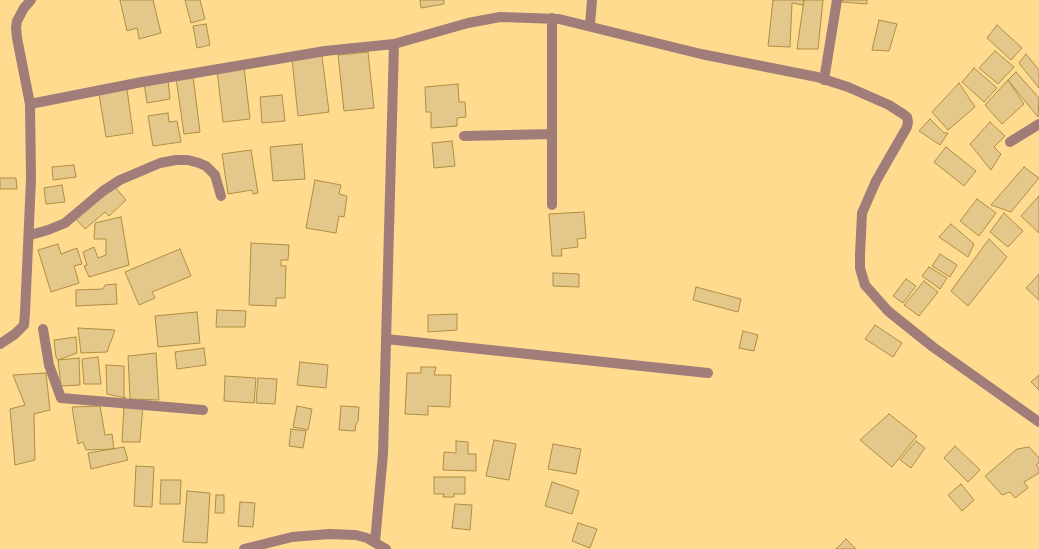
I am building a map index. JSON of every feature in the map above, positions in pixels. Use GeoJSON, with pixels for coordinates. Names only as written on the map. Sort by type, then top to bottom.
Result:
{"type":"FeatureCollection","features":[{"type":"Feature","properties":{"kind":"street"},"geometry":{"type":"LineString","coordinates":[[0,344],[15,334],[24,325],[30,235],[30,104],[16,28],[17,21],[24,8],[31,0]]}},
{"type":"Feature","properties":{"kind":"street"},"geometry":{"type":"LineString","coordinates":[[590,26],[592,0]]}},
{"type":"Feature","properties":{"kind":"street"},"geometry":{"type":"LineString","coordinates":[[824,80],[837,0]]}},
{"type":"Feature","properties":{"kind":"street"},"geometry":{"type":"LineString","coordinates":[[30,104],[150,81],[325,51],[394,44],[500,17],[559,18],[701,54],[824,80],[848,87],[889,105],[907,117],[907,126],[876,181],[862,213],[860,268],[865,285],[888,311],[933,347],[1039,422]]}},
{"type":"Feature","properties":{"kind":"street"},"geometry":{"type":"LineString","coordinates":[[552,18],[552,205]]}},
{"type":"Feature","properties":{"kind":"street"},"geometry":{"type":"LineString","coordinates":[[375,542],[383,454],[394,44]]}},
{"type":"Feature","properties":{"kind":"street"},"geometry":{"type":"LineString","coordinates":[[1010,142],[1039,124]]}},
{"type":"Feature","properties":{"kind":"street"},"geometry":{"type":"LineString","coordinates":[[464,136],[552,134]]}},
{"type":"Feature","properties":{"kind":"street"},"geometry":{"type":"LineString","coordinates":[[30,235],[48,230],[64,223],[103,191],[120,180],[160,163],[176,160],[188,160],[206,166],[215,175],[221,196]]}},
{"type":"Feature","properties":{"kind":"street"},"geometry":{"type":"LineString","coordinates":[[43,329],[48,365],[62,398],[203,410]]}},
{"type":"Feature","properties":{"kind":"street"},"geometry":{"type":"LineString","coordinates":[[386,339],[708,373]]}},
{"type":"Feature","properties":{"kind":"street"},"geometry":{"type":"LineString","coordinates":[[244,549],[292,537],[329,534],[356,535],[367,538],[386,549]]}},
{"type":"Feature","properties":{"kind":"building"},"geometry":{"type":"Polygon","coordinates":[[[120,0],[153,0],[161,33],[139,39],[137,28],[127,31],[120,0]]]}},
{"type":"Feature","properties":{"kind":"building"},"geometry":{"type":"Polygon","coordinates":[[[185,0],[200,0],[205,19],[191,23],[185,0]]]}},
{"type":"Feature","properties":{"kind":"building"},"geometry":{"type":"Polygon","coordinates":[[[420,0],[444,0],[444,4],[421,8],[420,0]]]}},
{"type":"Feature","properties":{"kind":"building"},"geometry":{"type":"Polygon","coordinates":[[[773,0],[804,0],[803,5],[792,3],[790,47],[768,46],[773,0]]]}},
{"type":"Feature","properties":{"kind":"building"},"geometry":{"type":"Polygon","coordinates":[[[804,0],[823,0],[818,49],[797,49],[804,0]]]}},
{"type":"Feature","properties":{"kind":"building"},"geometry":{"type":"Polygon","coordinates":[[[843,0],[867,0],[867,4],[842,2],[843,0]]]}},
{"type":"Feature","properties":{"kind":"building"},"geometry":{"type":"Polygon","coordinates":[[[879,20],[897,24],[889,51],[872,50],[879,20]]]}},
{"type":"Feature","properties":{"kind":"building"},"geometry":{"type":"Polygon","coordinates":[[[206,24],[210,45],[197,48],[193,26],[206,24]]]}},
{"type":"Feature","properties":{"kind":"building"},"geometry":{"type":"Polygon","coordinates":[[[997,25],[1022,48],[1011,60],[987,38],[997,25]]]}},
{"type":"Feature","properties":{"kind":"building"},"geometry":{"type":"Polygon","coordinates":[[[995,51],[1014,67],[998,84],[979,68],[995,51]]]}},
{"type":"Feature","properties":{"kind":"building"},"geometry":{"type":"Polygon","coordinates":[[[368,52],[374,108],[344,111],[338,55],[368,52]]]}},
{"type":"Feature","properties":{"kind":"building"},"geometry":{"type":"Polygon","coordinates":[[[1026,54],[1039,70],[1039,88],[1019,63],[1026,54]]]}},
{"type":"Feature","properties":{"kind":"building"},"geometry":{"type":"Polygon","coordinates":[[[322,56],[329,112],[298,116],[292,59],[322,56]]]}},
{"type":"Feature","properties":{"kind":"building"},"geometry":{"type":"Polygon","coordinates":[[[244,67],[250,119],[223,122],[217,70],[244,67]]]}},
{"type":"Feature","properties":{"kind":"building"},"geometry":{"type":"Polygon","coordinates":[[[974,68],[997,88],[984,102],[962,82],[974,68]]]}},
{"type":"Feature","properties":{"kind":"building"},"geometry":{"type":"Polygon","coordinates":[[[1016,72],[1039,98],[1038,117],[1008,80],[1016,72]]]}},
{"type":"Feature","properties":{"kind":"building"},"geometry":{"type":"Polygon","coordinates":[[[193,76],[200,132],[184,134],[176,78],[193,76]]]}},
{"type":"Feature","properties":{"kind":"building"},"geometry":{"type":"Polygon","coordinates":[[[168,80],[170,99],[147,103],[144,83],[168,80]]]}},
{"type":"Feature","properties":{"kind":"building"},"geometry":{"type":"Polygon","coordinates":[[[1008,80],[1024,104],[1002,124],[985,105],[1008,80]]]}},
{"type":"Feature","properties":{"kind":"building"},"geometry":{"type":"Polygon","coordinates":[[[959,83],[975,107],[948,130],[932,112],[959,83]]]}},
{"type":"Feature","properties":{"kind":"building"},"geometry":{"type":"Polygon","coordinates":[[[458,84],[459,102],[465,102],[466,117],[457,118],[457,126],[431,128],[431,112],[426,112],[425,87],[458,84]]]}},
{"type":"Feature","properties":{"kind":"building"},"geometry":{"type":"Polygon","coordinates":[[[127,89],[133,133],[106,137],[99,94],[127,89]]]}},
{"type":"Feature","properties":{"kind":"building"},"geometry":{"type":"Polygon","coordinates":[[[282,95],[285,121],[262,123],[260,97],[282,95]]]}},
{"type":"Feature","properties":{"kind":"building"},"geometry":{"type":"Polygon","coordinates":[[[168,113],[169,122],[177,121],[181,142],[153,146],[148,116],[168,113]]]}},
{"type":"Feature","properties":{"kind":"building"},"geometry":{"type":"Polygon","coordinates":[[[930,119],[944,133],[948,133],[940,145],[919,131],[930,119]]]}},
{"type":"Feature","properties":{"kind":"building"},"geometry":{"type":"Polygon","coordinates":[[[990,122],[1005,136],[994,147],[1001,154],[991,170],[970,144],[990,122]]]}},
{"type":"Feature","properties":{"kind":"building"},"geometry":{"type":"Polygon","coordinates":[[[452,141],[455,166],[434,168],[432,143],[452,141]]]}},
{"type":"Feature","properties":{"kind":"building"},"geometry":{"type":"Polygon","coordinates":[[[302,144],[305,179],[273,181],[270,147],[302,144]]]}},
{"type":"Feature","properties":{"kind":"building"},"geometry":{"type":"Polygon","coordinates":[[[946,147],[976,171],[964,186],[934,162],[946,147]]]}},
{"type":"Feature","properties":{"kind":"building"},"geometry":{"type":"Polygon","coordinates":[[[251,150],[258,193],[253,194],[252,190],[228,194],[222,154],[251,150]]]}},
{"type":"Feature","properties":{"kind":"building"},"geometry":{"type":"Polygon","coordinates":[[[74,165],[76,177],[53,180],[52,167],[74,165]]]}},
{"type":"Feature","properties":{"kind":"building"},"geometry":{"type":"Polygon","coordinates":[[[1024,167],[1039,178],[1011,212],[991,205],[1024,167]]]}},
{"type":"Feature","properties":{"kind":"building"},"geometry":{"type":"Polygon","coordinates":[[[0,178],[16,178],[17,189],[0,189],[0,178]]]}},
{"type":"Feature","properties":{"kind":"building"},"geometry":{"type":"Polygon","coordinates":[[[315,180],[341,185],[339,194],[347,196],[344,217],[339,216],[336,233],[306,228],[315,180]]]}},
{"type":"Feature","properties":{"kind":"building"},"geometry":{"type":"Polygon","coordinates":[[[62,185],[65,202],[46,204],[44,188],[62,185]]]}},
{"type":"Feature","properties":{"kind":"building"},"geometry":{"type":"Polygon","coordinates":[[[114,186],[126,200],[109,216],[105,212],[85,229],[76,219],[114,186]]]}},
{"type":"Feature","properties":{"kind":"building"},"geometry":{"type":"Polygon","coordinates":[[[1039,196],[1039,233],[1021,216],[1039,196]]]}},
{"type":"Feature","properties":{"kind":"building"},"geometry":{"type":"Polygon","coordinates":[[[977,199],[996,213],[979,236],[960,221],[977,199]]]}},
{"type":"Feature","properties":{"kind":"building"},"geometry":{"type":"Polygon","coordinates":[[[584,212],[586,238],[577,239],[578,247],[561,249],[562,256],[552,256],[549,214],[584,212]]]}},
{"type":"Feature","properties":{"kind":"building"},"geometry":{"type":"Polygon","coordinates":[[[1004,213],[1023,231],[1008,247],[990,232],[1004,213]]]}},
{"type":"Feature","properties":{"kind":"building"},"geometry":{"type":"Polygon","coordinates":[[[121,217],[129,265],[89,277],[84,266],[87,265],[83,252],[94,247],[98,258],[106,255],[106,239],[94,239],[95,223],[121,217]]]}},
{"type":"Feature","properties":{"kind":"building"},"geometry":{"type":"Polygon","coordinates":[[[951,224],[974,244],[968,257],[939,237],[951,224]]]}},
{"type":"Feature","properties":{"kind":"building"},"geometry":{"type":"Polygon","coordinates":[[[989,239],[1007,257],[968,306],[951,291],[989,239]]]}},
{"type":"Feature","properties":{"kind":"building"},"geometry":{"type":"Polygon","coordinates":[[[251,243],[289,245],[288,260],[281,260],[281,266],[286,266],[285,298],[276,298],[276,306],[249,305],[251,243]]]}},
{"type":"Feature","properties":{"kind":"building"},"geometry":{"type":"Polygon","coordinates":[[[58,244],[61,254],[77,248],[82,264],[74,266],[79,283],[51,292],[38,250],[58,244]]]}},
{"type":"Feature","properties":{"kind":"building"},"geometry":{"type":"Polygon","coordinates":[[[180,249],[191,276],[152,292],[155,298],[139,305],[125,272],[180,249]]]}},
{"type":"Feature","properties":{"kind":"building"},"geometry":{"type":"Polygon","coordinates":[[[940,254],[957,265],[950,277],[932,266],[940,254]]]}},
{"type":"Feature","properties":{"kind":"building"},"geometry":{"type":"Polygon","coordinates":[[[929,267],[947,278],[940,289],[922,276],[929,267]]]}},
{"type":"Feature","properties":{"kind":"building"},"geometry":{"type":"Polygon","coordinates":[[[553,273],[579,274],[579,287],[553,286],[553,273]]]}},
{"type":"Feature","properties":{"kind":"building"},"geometry":{"type":"Polygon","coordinates":[[[1039,274],[1039,300],[1026,288],[1039,274]]]}},
{"type":"Feature","properties":{"kind":"building"},"geometry":{"type":"Polygon","coordinates":[[[906,279],[916,286],[903,303],[893,296],[906,279]]]}},
{"type":"Feature","properties":{"kind":"building"},"geometry":{"type":"Polygon","coordinates":[[[924,281],[938,292],[919,316],[904,305],[924,281]]]}},
{"type":"Feature","properties":{"kind":"building"},"geometry":{"type":"Polygon","coordinates":[[[116,284],[117,304],[76,306],[76,290],[103,289],[105,285],[116,284]]]}},
{"type":"Feature","properties":{"kind":"building"},"geometry":{"type":"Polygon","coordinates":[[[696,287],[741,299],[738,312],[693,300],[696,287]]]}},
{"type":"Feature","properties":{"kind":"building"},"geometry":{"type":"Polygon","coordinates":[[[217,310],[246,311],[245,327],[216,327],[217,310]]]}},
{"type":"Feature","properties":{"kind":"building"},"geometry":{"type":"Polygon","coordinates":[[[197,312],[200,343],[158,347],[155,316],[197,312]]]}},
{"type":"Feature","properties":{"kind":"building"},"geometry":{"type":"Polygon","coordinates":[[[457,314],[457,330],[428,332],[428,315],[457,314]]]}},
{"type":"Feature","properties":{"kind":"building"},"geometry":{"type":"Polygon","coordinates":[[[875,325],[902,343],[893,357],[865,339],[875,325]]]}},
{"type":"Feature","properties":{"kind":"building"},"geometry":{"type":"Polygon","coordinates":[[[78,328],[115,330],[107,352],[81,353],[78,328]]]}},
{"type":"Feature","properties":{"kind":"building"},"geometry":{"type":"Polygon","coordinates":[[[743,331],[758,335],[754,351],[739,348],[743,331]]]}},
{"type":"Feature","properties":{"kind":"building"},"geometry":{"type":"Polygon","coordinates":[[[76,337],[77,353],[58,360],[56,357],[54,340],[76,337]]]}},
{"type":"Feature","properties":{"kind":"building"},"geometry":{"type":"Polygon","coordinates":[[[204,348],[206,365],[177,369],[175,352],[204,348]]]}},
{"type":"Feature","properties":{"kind":"building"},"geometry":{"type":"Polygon","coordinates":[[[156,353],[159,400],[130,399],[128,356],[156,353]]]}},
{"type":"Feature","properties":{"kind":"building"},"geometry":{"type":"Polygon","coordinates":[[[98,357],[101,384],[84,384],[82,359],[98,357]]]}},
{"type":"Feature","properties":{"kind":"building"},"geometry":{"type":"Polygon","coordinates":[[[79,358],[80,385],[61,386],[58,360],[79,358]]]}},
{"type":"Feature","properties":{"kind":"building"},"geometry":{"type":"Polygon","coordinates":[[[300,362],[328,365],[326,388],[297,385],[300,362]]]}},
{"type":"Feature","properties":{"kind":"building"},"geometry":{"type":"Polygon","coordinates":[[[106,365],[124,366],[124,396],[126,398],[107,394],[106,365]]]}},
{"type":"Feature","properties":{"kind":"building"},"geometry":{"type":"Polygon","coordinates":[[[421,367],[436,367],[434,375],[451,375],[450,407],[428,406],[428,415],[405,414],[407,373],[421,373],[421,367]]]}},
{"type":"Feature","properties":{"kind":"building"},"geometry":{"type":"Polygon","coordinates":[[[46,373],[50,410],[34,414],[35,460],[15,465],[10,409],[25,405],[13,375],[46,373]]]}},
{"type":"Feature","properties":{"kind":"building"},"geometry":{"type":"Polygon","coordinates":[[[1039,375],[1039,390],[1031,382],[1039,375]]]}},
{"type":"Feature","properties":{"kind":"building"},"geometry":{"type":"Polygon","coordinates":[[[225,376],[256,378],[254,403],[224,401],[225,376]]]}},
{"type":"Feature","properties":{"kind":"building"},"geometry":{"type":"Polygon","coordinates":[[[258,378],[277,379],[275,404],[256,403],[258,378]]]}},
{"type":"Feature","properties":{"kind":"building"},"geometry":{"type":"Polygon","coordinates":[[[100,406],[105,435],[112,434],[114,449],[86,450],[83,442],[78,444],[72,407],[100,406]]]}},
{"type":"Feature","properties":{"kind":"building"},"geometry":{"type":"Polygon","coordinates":[[[124,406],[143,406],[140,442],[122,442],[124,406]]]}},
{"type":"Feature","properties":{"kind":"building"},"geometry":{"type":"Polygon","coordinates":[[[297,406],[312,409],[308,430],[293,427],[297,406]]]}},
{"type":"Feature","properties":{"kind":"building"},"geometry":{"type":"Polygon","coordinates":[[[341,406],[359,407],[358,422],[356,424],[355,431],[339,430],[341,406]]]}},
{"type":"Feature","properties":{"kind":"building"},"geometry":{"type":"Polygon","coordinates":[[[889,414],[917,436],[892,467],[860,440],[889,414]]]}},
{"type":"Feature","properties":{"kind":"building"},"geometry":{"type":"Polygon","coordinates":[[[291,429],[306,431],[303,448],[289,446],[291,429]]]}},
{"type":"Feature","properties":{"kind":"building"},"geometry":{"type":"Polygon","coordinates":[[[494,440],[516,444],[509,480],[486,476],[494,440]]]}},
{"type":"Feature","properties":{"kind":"building"},"geometry":{"type":"Polygon","coordinates":[[[456,441],[468,442],[468,454],[476,454],[476,471],[443,470],[444,452],[456,453],[456,441]]]}},
{"type":"Feature","properties":{"kind":"building"},"geometry":{"type":"Polygon","coordinates":[[[916,441],[925,448],[911,468],[900,460],[916,441]]]}},
{"type":"Feature","properties":{"kind":"building"},"geometry":{"type":"Polygon","coordinates":[[[553,444],[581,449],[576,474],[548,469],[553,444]]]}},
{"type":"Feature","properties":{"kind":"building"},"geometry":{"type":"Polygon","coordinates":[[[955,446],[980,470],[968,482],[944,458],[955,446]]]}},
{"type":"Feature","properties":{"kind":"building"},"geometry":{"type":"Polygon","coordinates":[[[124,447],[128,460],[91,469],[88,453],[124,447]]]}},
{"type":"Feature","properties":{"kind":"building"},"geometry":{"type":"Polygon","coordinates":[[[1029,447],[1039,458],[1039,463],[1036,465],[1039,469],[1039,473],[1024,482],[1028,488],[1015,498],[1010,492],[1002,495],[985,476],[1017,449],[1029,447]]]}},
{"type":"Feature","properties":{"kind":"building"},"geometry":{"type":"Polygon","coordinates":[[[136,466],[154,467],[152,507],[134,506],[136,466]]]}},
{"type":"Feature","properties":{"kind":"building"},"geometry":{"type":"Polygon","coordinates":[[[434,477],[465,477],[465,494],[454,494],[454,497],[443,497],[444,494],[434,494],[434,477]]]}},
{"type":"Feature","properties":{"kind":"building"},"geometry":{"type":"Polygon","coordinates":[[[161,480],[181,480],[180,504],[160,504],[161,480]]]}},
{"type":"Feature","properties":{"kind":"building"},"geometry":{"type":"Polygon","coordinates":[[[552,482],[579,491],[572,514],[545,506],[552,482]]]}},
{"type":"Feature","properties":{"kind":"building"},"geometry":{"type":"Polygon","coordinates":[[[961,484],[974,500],[962,511],[948,495],[961,484]]]}},
{"type":"Feature","properties":{"kind":"building"},"geometry":{"type":"Polygon","coordinates":[[[187,491],[210,493],[207,543],[183,542],[187,491]]]}},
{"type":"Feature","properties":{"kind":"building"},"geometry":{"type":"Polygon","coordinates":[[[216,495],[224,495],[224,513],[215,513],[216,495]]]}},
{"type":"Feature","properties":{"kind":"building"},"geometry":{"type":"Polygon","coordinates":[[[240,502],[255,503],[253,527],[238,526],[240,502]]]}},
{"type":"Feature","properties":{"kind":"building"},"geometry":{"type":"Polygon","coordinates":[[[455,504],[472,505],[470,530],[452,528],[455,504]]]}},
{"type":"Feature","properties":{"kind":"building"},"geometry":{"type":"Polygon","coordinates":[[[578,523],[597,529],[590,548],[572,541],[578,523]]]}},
{"type":"Feature","properties":{"kind":"building"},"geometry":{"type":"Polygon","coordinates":[[[846,539],[856,549],[836,549],[846,539]]]}}]}
